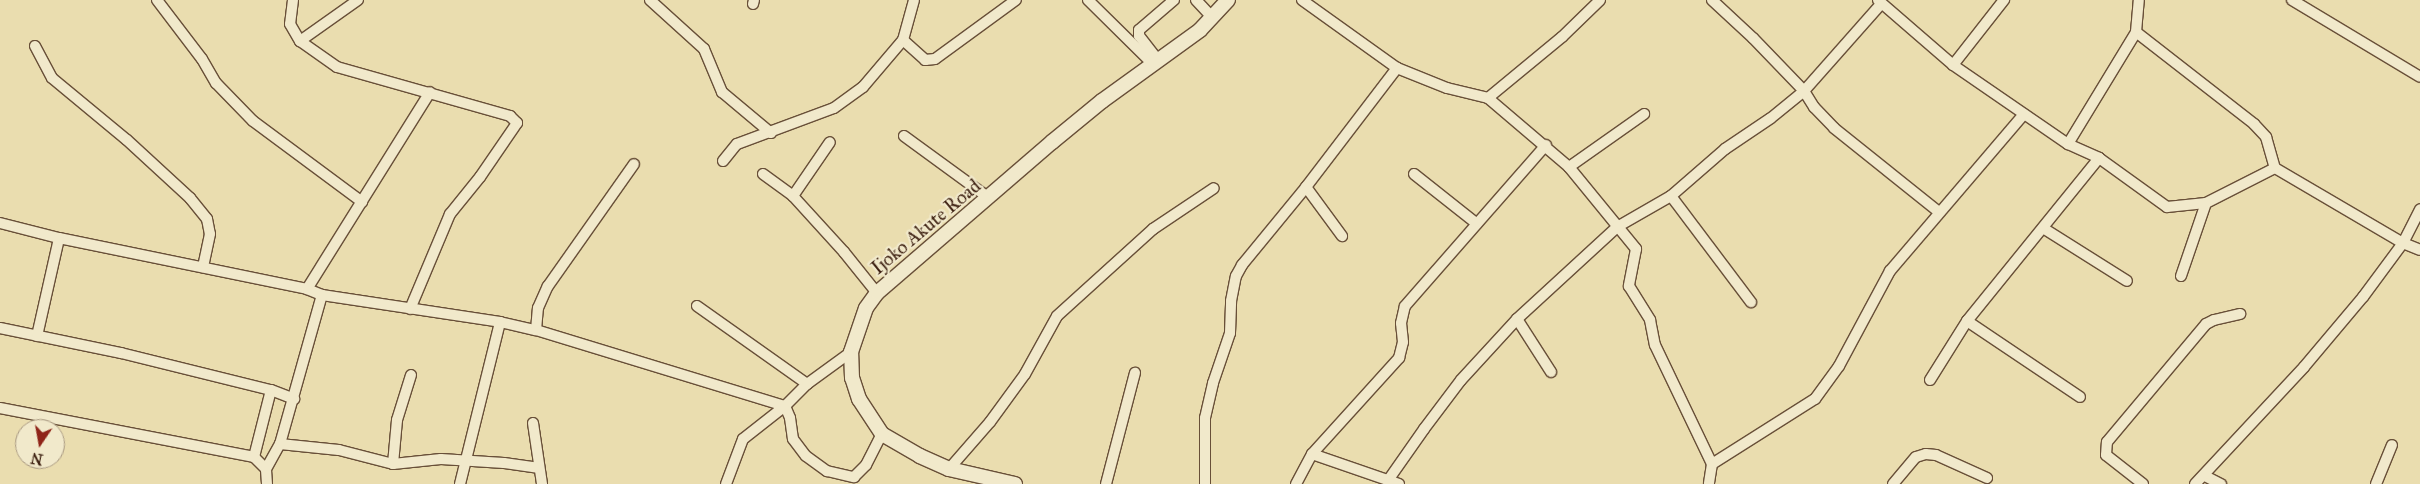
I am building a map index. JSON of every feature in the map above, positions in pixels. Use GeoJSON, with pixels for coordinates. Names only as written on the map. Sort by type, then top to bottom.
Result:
{"type":"FeatureCollection","features":[{"type":"Feature","properties":{"kind":"main road","name":"Ijoko Akute Road"},"geometry":{"type":"LineString","coordinates":[[1015,484],[949,469],[920,456],[882,434],[859,399],[852,378],[851,352],[866,308],[877,293],[1102,101],[1213,18],[1228,0]]}},
{"type":"Feature","properties":{"kind":"street"},"geometry":{"type":"LineString","coordinates":[[157,0],[202,59],[216,83],[253,121],[362,202]]}},
{"type":"Feature","properties":{"kind":"street"},"geometry":{"type":"LineString","coordinates":[[293,0],[290,24],[300,41],[337,67],[510,116],[517,123],[480,177],[450,214],[410,309]]}},
{"type":"Feature","properties":{"kind":"street"},"geometry":{"type":"LineString","coordinates":[[300,41],[358,0]]}},
{"type":"Feature","properties":{"kind":"street"},"geometry":{"type":"LineString","coordinates":[[650,0],[704,49],[722,92],[771,133]]}},
{"type":"Feature","properties":{"kind":"street"},"geometry":{"type":"LineString","coordinates":[[723,161],[737,144],[771,133],[834,108],[864,87],[903,40],[914,0]]}},
{"type":"Feature","properties":{"kind":"street"},"geometry":{"type":"LineString","coordinates":[[903,40],[925,60],[935,59],[1016,0]]}},
{"type":"Feature","properties":{"kind":"street"},"geometry":{"type":"LineString","coordinates":[[1088,0],[1156,62]]}},
{"type":"Feature","properties":{"kind":"street"},"geometry":{"type":"LineString","coordinates":[[1156,62],[1139,36],[1139,30],[1174,0]]}},
{"type":"Feature","properties":{"kind":"street"},"geometry":{"type":"LineString","coordinates":[[1196,0],[1213,18]]}},
{"type":"Feature","properties":{"kind":"street"},"geometry":{"type":"LineString","coordinates":[[1302,0],[1398,68],[1446,88],[1488,98],[1570,167],[1616,227],[1636,249],[1629,286],[1650,320],[1655,345],[1712,464],[1709,484]]}},
{"type":"Feature","properties":{"kind":"street"},"geometry":{"type":"LineString","coordinates":[[1488,98],[1562,37],[1600,0]]}},
{"type":"Feature","properties":{"kind":"street"},"geometry":{"type":"LineString","coordinates":[[1712,0],[1754,38],[1804,91],[1814,107],[1834,128],[1939,212]]}},
{"type":"Feature","properties":{"kind":"street"},"geometry":{"type":"LineString","coordinates":[[1953,65],[2004,0]]}},
{"type":"Feature","properties":{"kind":"street"},"geometry":{"type":"LineString","coordinates":[[2068,144],[2136,32],[2139,0]]}},
{"type":"Feature","properties":{"kind":"street"},"geometry":{"type":"LineString","coordinates":[[2292,0],[2420,77]]}},
{"type":"Feature","properties":{"kind":"street"},"geometry":{"type":"LineString","coordinates":[[1312,454],[1394,482],[1424,428],[1461,380],[1517,319],[1616,227],[1671,196],[1725,149],[1772,118],[1804,91],[1880,2],[1953,65],[2068,144],[2099,158],[2167,207],[2206,203],[2275,168]]}},
{"type":"Feature","properties":{"kind":"street"},"geometry":{"type":"LineString","coordinates":[[2136,32],[2254,124],[2266,137],[2275,168],[2403,243],[2420,250]]}},
{"type":"Feature","properties":{"kind":"street"},"geometry":{"type":"LineString","coordinates":[[35,46],[52,78],[190,198],[207,220],[210,234],[203,267]]}},
{"type":"Feature","properties":{"kind":"street"},"geometry":{"type":"LineString","coordinates":[[1205,484],[1205,418],[1212,383],[1230,334],[1231,302],[1236,276],[1242,265],[1398,68]]}},
{"type":"Feature","properties":{"kind":"street"},"geometry":{"type":"LineString","coordinates":[[307,289],[430,92]]}},
{"type":"Feature","properties":{"kind":"street"},"geometry":{"type":"LineString","coordinates":[[1570,167],[1644,114]]}},
{"type":"Feature","properties":{"kind":"street"},"geometry":{"type":"LineString","coordinates":[[1712,464],[1814,399],[1839,366],[1890,271],[2024,114]]}},
{"type":"Feature","properties":{"kind":"street"},"geometry":{"type":"LineString","coordinates":[[904,136],[989,198]]}},
{"type":"Feature","properties":{"kind":"street"},"geometry":{"type":"LineString","coordinates":[[793,196],[830,142]]}},
{"type":"Feature","properties":{"kind":"street"},"geometry":{"type":"LineString","coordinates":[[1296,484],[1312,454],[1399,358],[1403,342],[1401,323],[1405,306],[1546,145]]}},
{"type":"Feature","properties":{"kind":"street"},"geometry":{"type":"LineString","coordinates":[[1930,380],[1967,321],[2099,158]]}},
{"type":"Feature","properties":{"kind":"street"},"geometry":{"type":"LineString","coordinates":[[536,330],[538,308],[548,286],[634,164]]}},
{"type":"Feature","properties":{"kind":"street"},"geometry":{"type":"LineString","coordinates":[[763,174],[793,196],[844,252],[877,293]]}},
{"type":"Feature","properties":{"kind":"street"},"geometry":{"type":"LineString","coordinates":[[1414,174],[1477,224]]}},
{"type":"Feature","properties":{"kind":"street"},"geometry":{"type":"LineString","coordinates":[[1306,186],[1342,236]]}},
{"type":"Feature","properties":{"kind":"street"},"geometry":{"type":"LineString","coordinates":[[949,469],[990,422],[1025,374],[1057,316],[1153,228],[1214,188]]}},
{"type":"Feature","properties":{"kind":"street"},"geometry":{"type":"LineString","coordinates":[[1671,196],[1751,302]]}},
{"type":"Feature","properties":{"kind":"street"},"geometry":{"type":"LineString","coordinates":[[2182,276],[2206,203]]}},
{"type":"Feature","properties":{"kind":"street"},"geometry":{"type":"LineString","coordinates":[[2195,484],[2205,476],[2345,318],[2403,243],[2420,209]]}},
{"type":"Feature","properties":{"kind":"street"},"geometry":{"type":"LineString","coordinates":[[0,223],[59,238],[307,289],[322,295],[500,322],[536,330],[785,406]]}},
{"type":"Feature","properties":{"kind":"street"},"geometry":{"type":"LineString","coordinates":[[2043,228],[2127,282]]}},
{"type":"Feature","properties":{"kind":"street"},"geometry":{"type":"LineString","coordinates":[[38,336],[59,238]]}},
{"type":"Feature","properties":{"kind":"street"},"geometry":{"type":"LineString","coordinates":[[267,484],[266,469],[280,444],[322,295]]}},
{"type":"Feature","properties":{"kind":"street"},"geometry":{"type":"LineString","coordinates":[[697,306],[807,384]]}},
{"type":"Feature","properties":{"kind":"street"},"geometry":{"type":"LineString","coordinates":[[2143,484],[2106,455],[2107,442],[2206,324],[2214,320],[2240,314]]}},
{"type":"Feature","properties":{"kind":"street"},"geometry":{"type":"LineString","coordinates":[[1517,319],[1551,372]]}},
{"type":"Feature","properties":{"kind":"street"},"geometry":{"type":"LineString","coordinates":[[1967,321],[2080,398]]}},
{"type":"Feature","properties":{"kind":"street"},"geometry":{"type":"LineString","coordinates":[[460,484],[500,322]]}},
{"type":"Feature","properties":{"kind":"street"},"geometry":{"type":"LineString","coordinates":[[0,328],[271,390],[294,399]]}},
{"type":"Feature","properties":{"kind":"street"},"geometry":{"type":"LineString","coordinates":[[726,484],[744,439],[785,406],[807,384],[851,352]]}},
{"type":"Feature","properties":{"kind":"street"},"geometry":{"type":"LineString","coordinates":[[1106,484],[1135,374]]}},
{"type":"Feature","properties":{"kind":"street"},"geometry":{"type":"LineString","coordinates":[[393,464],[397,420],[411,375]]}},
{"type":"Feature","properties":{"kind":"street"},"geometry":{"type":"LineString","coordinates":[[254,457],[271,390]]}},
{"type":"Feature","properties":{"kind":"street"},"geometry":{"type":"LineString","coordinates":[[785,406],[790,418],[793,439],[806,456],[827,471],[854,477],[866,465],[882,434]]}},
{"type":"Feature","properties":{"kind":"street"},"geometry":{"type":"LineString","coordinates":[[0,408],[254,457],[266,469]]}},
{"type":"Feature","properties":{"kind":"street"},"geometry":{"type":"LineString","coordinates":[[534,423],[538,468],[542,484]]}},
{"type":"Feature","properties":{"kind":"street"},"geometry":{"type":"LineString","coordinates":[[280,444],[340,450],[393,464],[441,459],[538,468]]}},
{"type":"Feature","properties":{"kind":"street"},"geometry":{"type":"LineString","coordinates":[[2376,484],[2392,445]]}},
{"type":"Feature","properties":{"kind":"street"},"geometry":{"type":"LineString","coordinates":[[1893,484],[1916,457],[1926,454],[1936,455],[1987,478]]}},
{"type":"Feature","properties":{"kind":"street"},"geometry":{"type":"LineString","coordinates":[[2205,476],[2221,484]]}}]}
